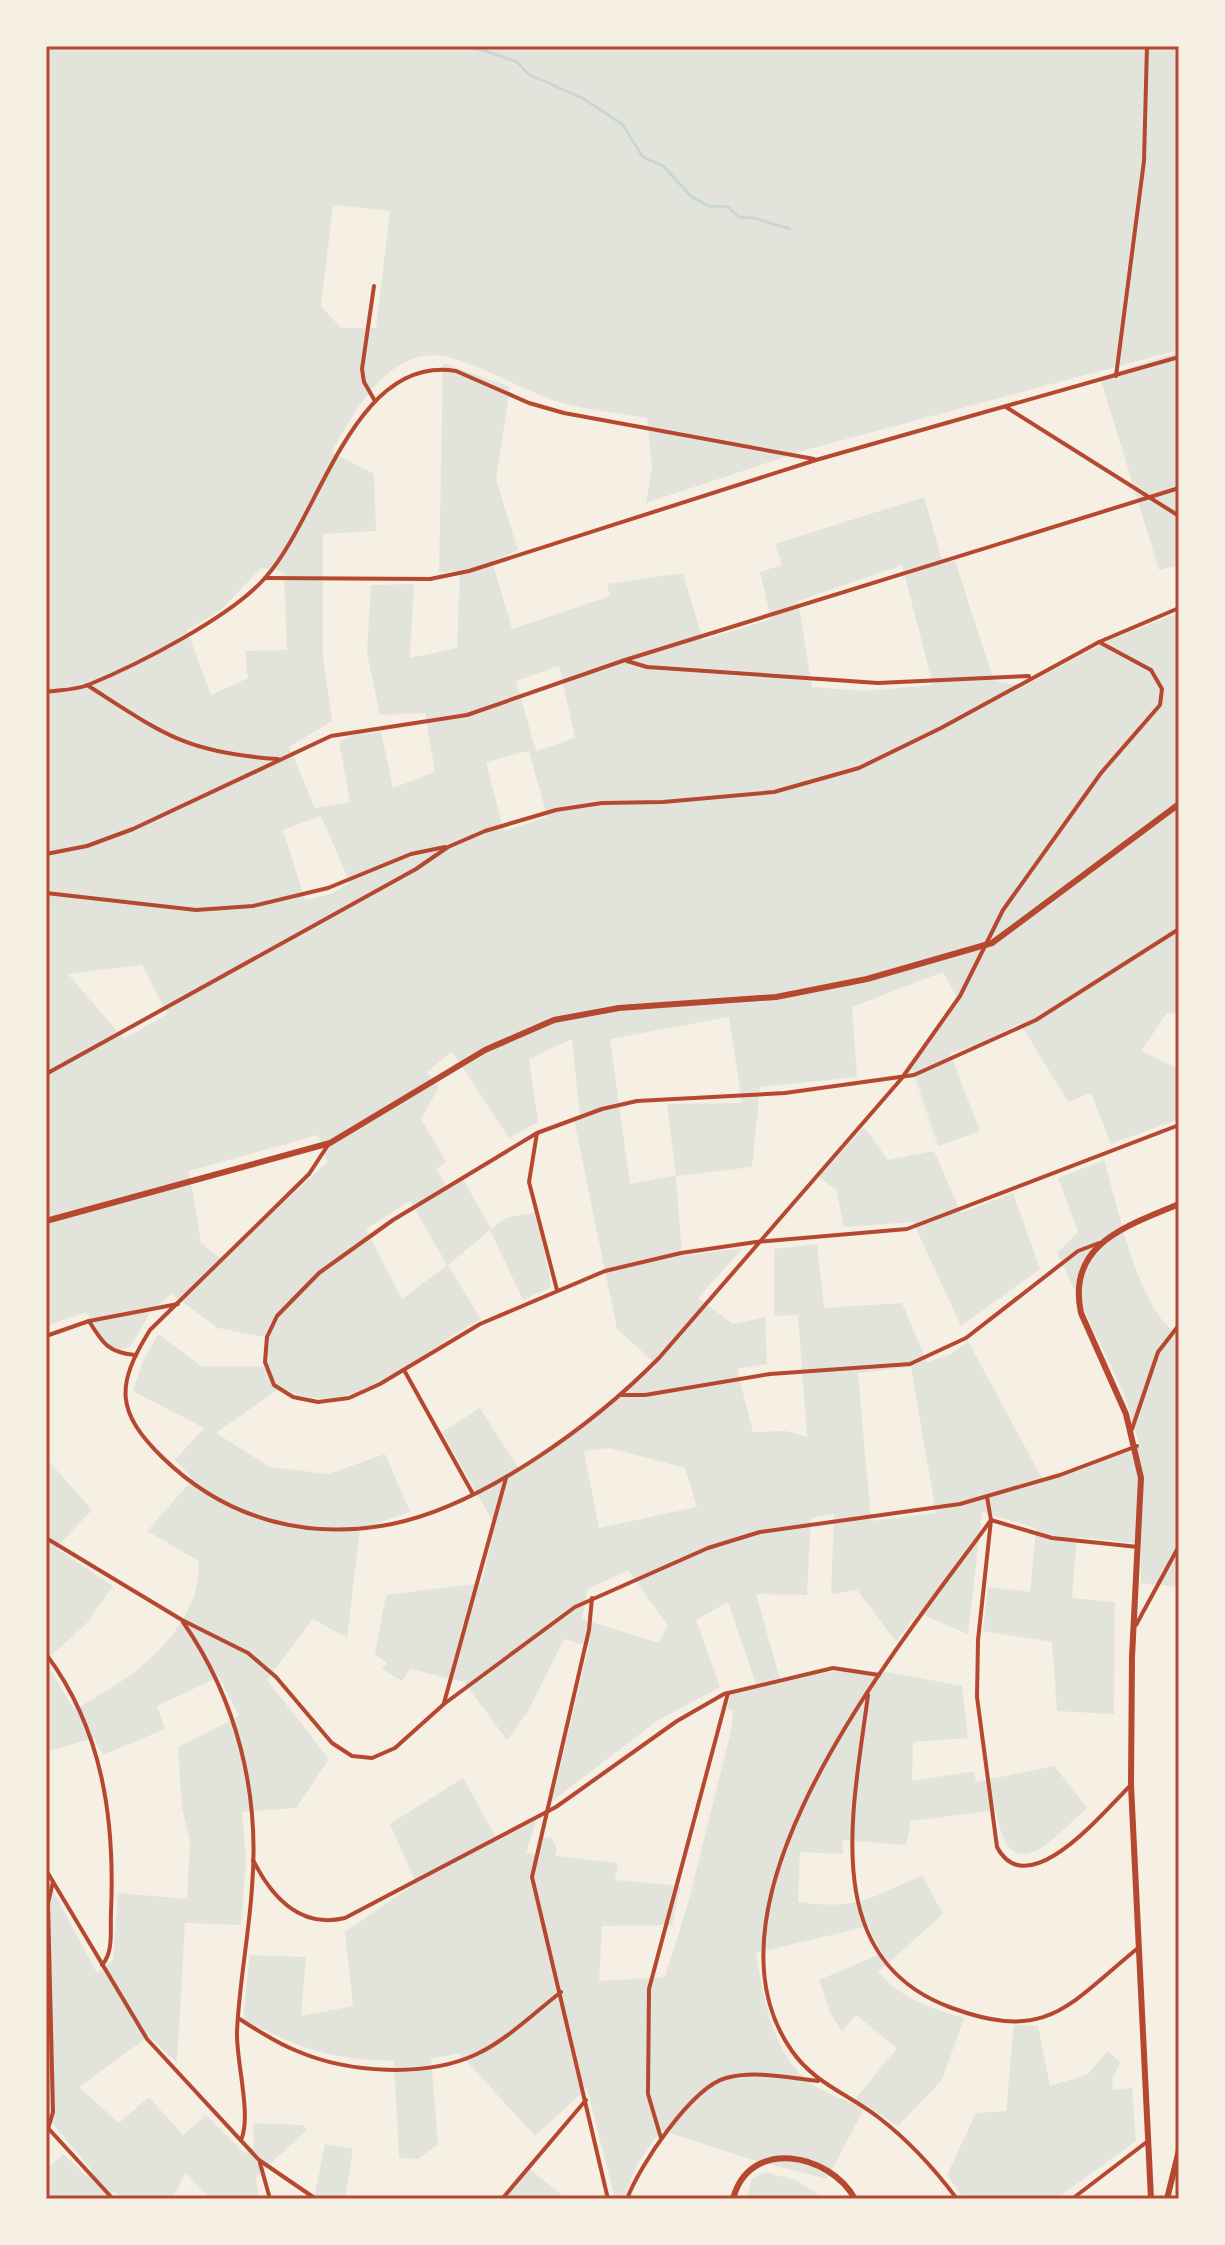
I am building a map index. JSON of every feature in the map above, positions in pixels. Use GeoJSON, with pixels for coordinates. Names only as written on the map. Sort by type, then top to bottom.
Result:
{"type":"FeatureCollection","features":[{"type":"Feature","properties":{"kind":"street"},"geometry":{"type":"LineString","coordinates":[[1116,376],[1144,161],[1147,46]]}},
{"type":"Feature","properties":{"kind":"street"},"geometry":{"type":"LineString","coordinates":[[374,286],[362,369],[364,382],[375,401]]}},
{"type":"Feature","properties":{"kind":"street"},"geometry":{"type":"LineString","coordinates":[[265,578],[430,579],[469,571],[816,460],[1179,357]]}},
{"type":"Feature","properties":{"kind":"street"},"geometry":{"type":"LineString","coordinates":[[46,692],[87,685],[229,610],[265,578],[291,544],[358,418],[411,374],[443,369],[456,371],[529,403],[564,413],[816,460]]}},
{"type":"Feature","properties":{"kind":"street"},"geometry":{"type":"LineString","coordinates":[[1006,407],[1179,516]]}},
{"type":"Feature","properties":{"kind":"street"},"geometry":{"type":"LineString","coordinates":[[46,854],[87,846],[133,829],[280,759],[347,732],[456,718],[625,660],[1179,488]]}},
{"type":"Feature","properties":{"kind":"street"},"geometry":{"type":"LineString","coordinates":[[46,1074],[416,869],[448,847],[485,831],[578,805],[740,796],[808,785],[859,768],[941,728],[1099,642],[1179,608]]}},
{"type":"Feature","properties":{"kind":"street"},"geometry":{"type":"LineString","coordinates":[[330,1143],[309,1174],[150,1330],[136,1355],[125,1396],[135,1429],[188,1482],[231,1508],[286,1526],[345,1530],[408,1520],[506,1478],[620,1395],[665,1352],[756,1242],[902,1078],[960,996],[1003,910],[1101,773],[1160,705],[1162,689],[1151,670],[1099,642]]}},
{"type":"Feature","properties":{"kind":"street"},"geometry":{"type":"LineString","coordinates":[[625,660],[647,667],[819,681],[878,683],[1032,676]]}},
{"type":"Feature","properties":{"kind":"street"},"geometry":{"type":"LineString","coordinates":[[87,685],[167,737],[191,747],[228,755],[280,759]]}},
{"type":"Feature","properties":{"kind":"street"},"geometry":{"type":"LineString","coordinates":[[46,1221],[330,1143],[485,1050],[554,1020],[619,1008],[784,995],[867,979],[985,946],[1003,937],[1179,804]]}},
{"type":"Feature","properties":{"kind":"street"},"geometry":{"type":"LineString","coordinates":[[46,893],[196,910],[253,906],[328,888],[411,854],[448,847]]}},
{"type":"Feature","properties":{"kind":"street"},"geometry":{"type":"LineString","coordinates":[[1179,929],[1036,1020],[902,1078],[753,1096],[637,1101],[602,1109],[537,1133],[500,1152],[341,1256],[287,1305],[265,1344],[265,1362],[274,1385],[293,1397],[309,1402],[349,1398],[404,1370],[480,1324],[605,1271],[657,1258],[756,1242],[886,1233],[919,1226],[1179,1125]]}},
{"type":"Feature","properties":{"kind":"street"},"geometry":{"type":"LineString","coordinates":[[537,1133],[529,1182],[557,1290]]}},
{"type":"Feature","properties":{"kind":"street"},"geometry":{"type":"LineString","coordinates":[[620,1395],[645,1395],[770,1374],[910,1364],[957,1344],[1078,1251],[1179,1204]]}},
{"type":"Feature","properties":{"kind":"street"},"geometry":{"type":"LineString","coordinates":[[1099,1243],[1083,1270],[1079,1303],[1132,1429],[1142,1491],[1133,1631],[1131,1785],[1151,2199]]}},
{"type":"Feature","properties":{"kind":"street"},"geometry":{"type":"LineString","coordinates":[[46,1336],[89,1321],[180,1303]]}},
{"type":"Feature","properties":{"kind":"street"},"geometry":{"type":"LineString","coordinates":[[89,1321],[104,1346],[120,1354],[136,1355]]}},
{"type":"Feature","properties":{"kind":"street"},"geometry":{"type":"LineString","coordinates":[[1132,1429],[1158,1352],[1179,1325]]}},
{"type":"Feature","properties":{"kind":"street"},"geometry":{"type":"LineString","coordinates":[[404,1370],[473,1494]]}},
{"type":"Feature","properties":{"kind":"street"},"geometry":{"type":"LineString","coordinates":[[46,1538],[182,1620],[253,1656],[332,1743],[352,1756],[372,1758],[387,1753],[426,1723],[444,1704],[562,1615],[592,1598],[740,1537],[923,1511],[987,1497],[1137,1446]]}},
{"type":"Feature","properties":{"kind":"street"},"geometry":{"type":"LineString","coordinates":[[444,1704],[506,1478]]}},
{"type":"Feature","properties":{"kind":"street"},"geometry":{"type":"LineString","coordinates":[[987,1497],[991,1520],[978,1640],[977,1686],[997,1847],[1015,1865],[1041,1864],[1058,1854],[1131,1785]]}},
{"type":"Feature","properties":{"kind":"street"},"geometry":{"type":"LineString","coordinates":[[991,1520],[1052,1538],[1138,1547]]}},
{"type":"Feature","properties":{"kind":"street"},"geometry":{"type":"LineString","coordinates":[[957,2199],[934,2169],[897,2132],[821,2081],[789,2048],[775,2014],[764,1959],[765,1921],[785,1847],[813,1786],[879,1675],[991,1520]]}},
{"type":"Feature","properties":{"kind":"street"},"geometry":{"type":"LineString","coordinates":[[1133,1631],[1179,1546]]}},
{"type":"Feature","properties":{"kind":"street"},"geometry":{"type":"LineString","coordinates":[[592,1598],[589,1630],[532,1877],[608,2199]]}},
{"type":"Feature","properties":{"kind":"street"},"geometry":{"type":"LineString","coordinates":[[182,1620],[208,1660],[237,1727],[248,1783],[253,1860],[238,2018],[237,2052],[245,2122],[241,2140]]}},
{"type":"Feature","properties":{"kind":"street"},"geometry":{"type":"LineString","coordinates":[[46,1654],[82,1719],[100,1767],[109,1804],[113,1868],[110,1951],[102,1965]]}},
{"type":"Feature","properties":{"kind":"street"},"geometry":{"type":"LineString","coordinates":[[253,1860],[271,1892],[287,1907],[306,1918],[330,1921],[352,1915],[546,1812],[692,1711],[728,1693],[833,1668],[879,1675]]}},
{"type":"Feature","properties":{"kind":"street"},"geometry":{"type":"LineString","coordinates":[[868,1692],[852,1822],[853,1868],[866,1931],[877,1955],[893,1975],[916,1992],[959,2011],[998,2020],[1034,2022],[1063,2009],[1139,1947]]}},
{"type":"Feature","properties":{"kind":"street"},"geometry":{"type":"LineString","coordinates":[[661,2138],[648,2094],[649,1989],[728,1693]]}},
{"type":"Feature","properties":{"kind":"street"},"geometry":{"type":"LineString","coordinates":[[46,1870],[147,2039],[259,2160],[316,2199]]}},
{"type":"Feature","properties":{"kind":"street"},"geometry":{"type":"LineString","coordinates":[[53,1882],[48,1903],[53,2112],[47,2128],[113,2199]]}},
{"type":"Feature","properties":{"kind":"street"},"geometry":{"type":"LineString","coordinates":[[238,2018],[271,2039],[310,2056],[362,2067],[419,2067],[457,2061],[482,2051],[561,1992]]}},
{"type":"Feature","properties":{"kind":"street"},"geometry":{"type":"LineString","coordinates":[[627,2199],[661,2138],[702,2091],[724,2078],[751,2075],[821,2081]]}},
{"type":"Feature","properties":{"kind":"street"},"geometry":{"type":"LineString","coordinates":[[502,2199],[586,2099]]}},
{"type":"Feature","properties":{"kind":"street"},"geometry":{"type":"LineString","coordinates":[[1072,2199],[1148,2141]]}},
{"type":"Feature","properties":{"kind":"street"},"geometry":{"type":"LineString","coordinates":[[1167,2199],[1179,2150]]}},
{"type":"Feature","properties":{"kind":"street"},"geometry":{"type":"LineString","coordinates":[[733,2199],[744,2173],[760,2163],[781,2159],[813,2164],[832,2171],[855,2199]]}},
{"type":"Feature","properties":{"kind":"street"},"geometry":{"type":"LineString","coordinates":[[259,2160],[270,2199]]}},
{"type":"Feature","properties":{"kind":"shaded area"},"geometry":{"type":"Polygon","coordinates":[[[46,46],[1179,46],[1179,350],[809,449],[646,503],[652,468],[647,418],[561,403],[447,357],[427,356],[408,361],[376,385],[351,418],[332,452],[374,474],[376,531],[323,534],[323,656],[332,721],[289,747],[315,808],[350,802],[339,741],[356,734],[381,732],[393,788],[435,772],[425,713],[380,715],[367,654],[371,585],[414,584],[410,658],[457,648],[460,571],[439,572],[443,363],[510,387],[496,480],[518,550],[492,561],[512,629],[610,596],[607,584],[683,573],[703,640],[771,619],[760,572],[782,565],[775,544],[924,497],[943,563],[955,561],[994,681],[1024,686],[1110,640],[1179,613],[1179,1014],[1167,1013],[1141,1051],[1179,1069],[1179,1119],[1111,1144],[1091,1093],[1068,1102],[1020,1023],[979,1044],[950,1053],[980,1131],[938,1146],[911,1065],[959,1002],[943,972],[852,1007],[857,1077],[760,1087],[752,1167],[676,1176],[682,1256],[743,1248],[698,1298],[733,1324],[765,1317],[767,1364],[737,1369],[753,1432],[786,1431],[807,1437],[798,1315],[774,1316],[774,1249],[817,1244],[824,1308],[902,1303],[927,1362],[951,1354],[968,1341],[1044,1482],[1140,1447],[1125,1396],[1057,1253],[1078,1232],[1058,1178],[1104,1160],[1129,1250],[1147,1295],[1171,1330],[1179,1323],[1179,1587],[1141,1583],[1141,1544],[1077,1537],[1072,1598],[1115,1602],[1114,1714],[1057,1711],[1052,1642],[983,1631],[988,1587],[1030,1592],[1036,1528],[982,1512],[968,1634],[918,1613],[896,1642],[857,1590],[831,1594],[834,1514],[811,1518],[807,1595],[756,1594],[780,1679],[839,1671],[887,1672],[962,1686],[968,1738],[913,1742],[912,1781],[974,1771],[976,1782],[1054,1766],[1087,1808],[1046,1845],[1021,1854],[1011,1849],[1002,1835],[996,1810],[911,1821],[906,1845],[842,1840],[843,1854],[800,1852],[798,1902],[850,1903],[922,1875],[943,1914],[878,1972],[917,2001],[964,2018],[942,2080],[898,2126],[866,2105],[827,2179],[753,2160],[661,2130],[637,2165],[623,2199],[602,2199],[614,2195],[587,2088],[535,2136],[459,2053],[431,2059],[438,2144],[418,2159],[399,2158],[394,2061],[333,2055],[299,2045],[243,2019],[250,1955],[306,1957],[301,2016],[353,2006],[345,1932],[416,1883],[390,1824],[463,1778],[497,1839],[536,1820],[526,1853],[538,1854],[544,1838],[552,1838],[557,1850],[555,1856],[618,1863],[615,1880],[681,1886],[672,1925],[602,1926],[599,1981],[665,1977],[689,1900],[732,1727],[733,1711],[727,1708],[731,1691],[756,1684],[728,1602],[696,1620],[720,1687],[657,1721],[552,1801],[589,1646],[564,1639],[527,1713],[507,1740],[464,1682],[410,1669],[402,1681],[382,1669],[387,1663],[375,1654],[386,1595],[482,1583],[495,1525],[442,1432],[480,1408],[520,1471],[606,1409],[657,1365],[617,1329],[574,1120],[580,1118],[572,1039],[529,1059],[538,1122],[509,1138],[452,1051],[427,1072],[439,1087],[421,1119],[446,1162],[436,1169],[447,1187],[463,1179],[491,1229],[506,1218],[537,1212],[551,1287],[523,1300],[490,1230],[448,1265],[481,1319],[386,1379],[360,1391],[334,1397],[308,1397],[281,1387],[216,1433],[270,1467],[328,1474],[385,1454],[410,1512],[360,1529],[347,1638],[313,1619],[267,1680],[329,1759],[296,1808],[242,1812],[246,1863],[241,1925],[185,1923],[177,2063],[149,2036],[79,2087],[119,2123],[149,2097],[183,2135],[206,2115],[245,2154],[254,2146],[253,2123],[303,2125],[307,2130],[256,2177],[259,2199],[210,2199],[185,2172],[178,2189],[169,2199],[123,2199],[114,2191],[106,2199],[46,2199],[46,2169],[64,2154],[86,2176],[92,2170],[46,2116],[46,1878],[97,1973],[113,1960],[118,1893],[187,1899],[190,1841],[182,1808],[178,1747],[239,1716],[219,1677],[157,1706],[165,1729],[103,1755],[94,1738],[46,1752],[46,1662],[73,1708],[81,1706],[146,1662],[173,1634],[195,1595],[199,1561],[147,1531],[193,1479],[175,1460],[204,1428],[133,1391],[142,1363],[158,1334],[201,1366],[267,1367],[269,1338],[218,1328],[171,1294],[151,1311],[130,1347],[116,1351],[98,1334],[86,1312],[46,1326],[46,46]],[[333,205],[321,306],[341,328],[376,328],[390,211],[333,205]],[[902,565],[798,601],[812,687],[863,691],[933,685],[902,565]],[[261,568],[221,610],[187,630],[211,695],[248,678],[245,651],[287,650],[284,572],[261,568]],[[559,666],[516,681],[536,751],[575,738],[559,666]],[[529,751],[486,762],[504,831],[547,817],[529,751]],[[321,816],[283,830],[305,900],[331,894],[350,883],[321,816]],[[142,965],[68,974],[124,1039],[167,1014],[142,965]],[[729,1017],[610,1039],[630,1184],[676,1175],[667,1104],[742,1103],[729,1017]],[[318,1135],[189,1171],[201,1243],[223,1260],[327,1162],[318,1135]],[[410,1201],[366,1229],[402,1299],[447,1265],[410,1201]],[[911,1367],[858,1373],[871,1521],[936,1513],[911,1367]],[[610,1448],[584,1451],[599,1528],[697,1507],[685,1468],[610,1448]],[[628,1570],[588,1589],[582,1619],[659,1643],[668,1626],[628,1570]],[[869,1926],[756,1953],[772,2025],[788,2058],[812,2084],[831,2094],[852,2103],[897,2048],[856,2015],[842,2031],[830,2013],[819,1980],[880,1954],[869,1926]]]}},
{"type":"Feature","properties":{"kind":"shaded area"},"geometry":{"type":"Polygon","coordinates":[[[1179,352],[1179,565],[1159,570],[1100,377],[1179,352]]]}},
{"type":"Feature","properties":{"kind":"shaded area"},"geometry":{"type":"Polygon","coordinates":[[[864,1127],[888,1160],[934,1151],[961,1213],[1013,1193],[1040,1269],[961,1326],[913,1222],[844,1227],[836,1190],[819,1177],[864,1127]]]}},
{"type":"Feature","properties":{"kind":"shaded area"},"geometry":{"type":"Polygon","coordinates":[[[46,1458],[92,1510],[56,1548],[113,1586],[86,1624],[46,1660],[46,1458]]]}},
{"type":"Feature","properties":{"kind":"shaded area"},"geometry":{"type":"Polygon","coordinates":[[[1014,2025],[1038,2026],[1050,2086],[1088,2074],[1108,2051],[1120,2062],[1112,2080],[1113,2090],[1132,2088],[1136,2141],[1056,2199],[964,2199],[947,2175],[976,2113],[1006,2111],[1014,2025]]]}},
{"type":"Feature","properties":{"kind":"shaded area"},"geometry":{"type":"Polygon","coordinates":[[[325,2144],[353,2149],[345,2199],[314,2199],[325,2144]]]}},
{"type":"Feature","properties":{"kind":"shaded area"},"geometry":{"type":"Polygon","coordinates":[[[529,2168],[566,2199],[501,2199],[529,2168]]]}},
{"type":"Feature","properties":{"kind":"shaded area"},"geometry":{"type":"Polygon","coordinates":[[[766,2172],[798,2181],[824,2199],[747,2199],[752,2178],[766,2172]]]}},
{"type":"Feature","properties":{"kind":"waterway"},"geometry":{"type":"LineString","coordinates":[[470,46],[517,62],[528,74],[584,99],[622,124],[643,157],[663,166],[692,197],[709,206],[728,207],[739,217],[754,218],[790,229]]}}]}
